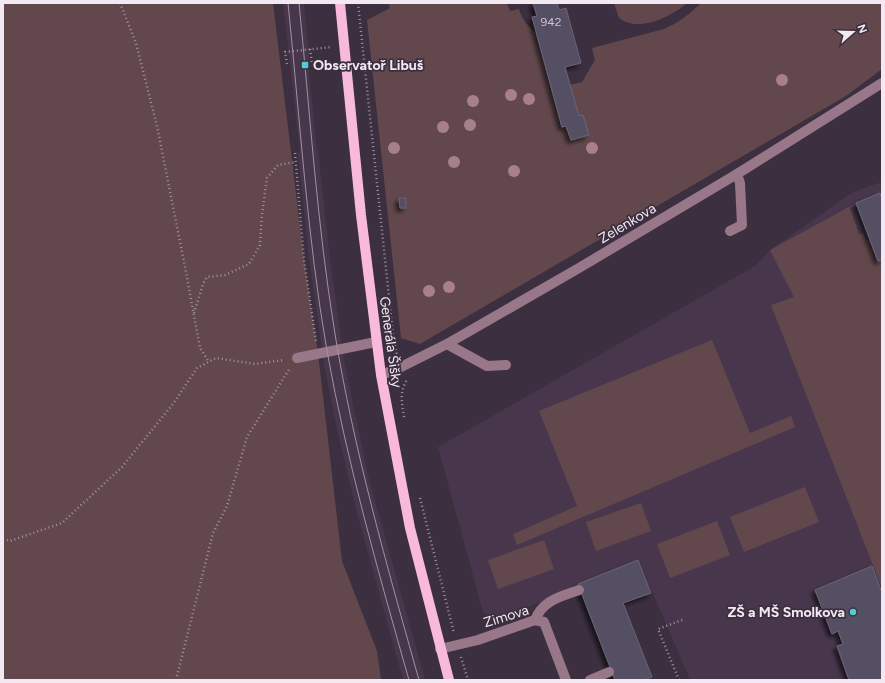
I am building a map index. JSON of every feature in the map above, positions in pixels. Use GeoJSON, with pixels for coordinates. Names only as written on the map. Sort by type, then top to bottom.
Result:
{"type":"FeatureCollection","features":[{"type":"Feature","properties":{"kind":"main road","name":"Generála Šišky"},"geometry":{"type":"LineString","coordinates":[[340,3],[361,215],[381,375],[410,528],[449,680]]}},
{"type":"Feature","properties":{"kind":"street","name":"Zelenkova"},"geometry":{"type":"LineString","coordinates":[[381,375],[447,344],[579,268],[737,174],[882,83]]}},
{"type":"Feature","properties":{"kind":"street"},"geometry":{"type":"LineString","coordinates":[[730,231],[742,225],[740,183],[737,174]]}},
{"type":"Feature","properties":{"kind":"street"},"geometry":{"type":"LineString","coordinates":[[297,358],[376,342]]}},
{"type":"Feature","properties":{"kind":"street"},"geometry":{"type":"LineString","coordinates":[[447,344],[487,366],[506,365]]}},
{"type":"Feature","properties":{"kind":"street"},"geometry":{"type":"LineString","coordinates":[[535,620],[538,613],[547,603],[579,590]]}},
{"type":"Feature","properties":{"kind":"street","name":"Zimova"},"geometry":{"type":"LineString","coordinates":[[440,649],[478,640],[535,620],[544,622],[566,680]]}},
{"type":"Feature","properties":{"kind":"street"},"geometry":{"type":"LineString","coordinates":[[590,680],[609,672]]}},
{"type":"Feature","properties":{"kind":"path"},"geometry":{"type":"LineString","coordinates":[[120,3],[136,43],[157,126],[200,348],[209,362]]}},
{"type":"Feature","properties":{"kind":"path"},"geometry":{"type":"LineString","coordinates":[[358,3],[392,327],[402,386],[401,394],[405,424]]}},
{"type":"Feature","properties":{"kind":"path"},"geometry":{"type":"LineString","coordinates":[[287,64],[285,52],[362,45]]}},
{"type":"Feature","properties":{"kind":"path"},"geometry":{"type":"LineString","coordinates":[[310,49],[312,63]]}},
{"type":"Feature","properties":{"kind":"path"},"geometry":{"type":"LineString","coordinates":[[295,153],[304,260],[318,353]]}},
{"type":"Feature","properties":{"kind":"path"},"geometry":{"type":"LineString","coordinates":[[194,315],[203,284],[207,277],[225,275],[249,264],[260,245],[267,178],[278,166],[296,162]]}},
{"type":"Feature","properties":{"kind":"path"},"geometry":{"type":"LineString","coordinates":[[3,540],[10,541],[62,523],[122,467],[174,404],[197,368],[216,358],[255,364],[272,362]]}},
{"type":"Feature","properties":{"kind":"path"},"geometry":{"type":"LineString","coordinates":[[176,680],[213,533],[227,506],[246,437],[297,358]]}},
{"type":"Feature","properties":{"kind":"path"},"geometry":{"type":"LineString","coordinates":[[402,386],[410,374]]}},
{"type":"Feature","properties":{"kind":"path"},"geometry":{"type":"LineString","coordinates":[[418,491],[457,645],[468,680]]}},
{"type":"Feature","properties":{"kind":"path"},"geometry":{"type":"LineString","coordinates":[[679,680],[658,629],[685,619]]}},
{"type":"Feature","properties":{"kind":"shaded area"},"geometry":{"type":"Polygon","coordinates":[[[3,3],[273,3],[304,260],[318,353],[342,561],[377,651],[381,680],[3,680],[3,3]]]}},
{"type":"Feature","properties":{"kind":"shaded area"},"geometry":{"type":"Polygon","coordinates":[[[283,3],[304,3],[309,56],[308,64],[317,150],[330,260],[344,359],[369,479],[425,680],[403,680],[356,509],[334,416],[324,363],[309,259],[298,153],[300,152],[283,3]]]}},
{"type":"Feature","properties":{"kind":"shaded area"},"geometry":{"type":"Polygon","coordinates":[[[388,3],[507,3],[510,11],[519,9],[530,28],[536,33],[562,127],[566,126],[571,140],[589,135],[579,116],[570,85],[582,82],[595,60],[592,48],[664,29],[684,18],[701,3],[882,3],[882,69],[846,96],[420,344],[401,338],[367,20],[390,8],[388,3]]]}},
{"type":"Feature","properties":{"kind":"shaded area"},"geometry":{"type":"Polygon","coordinates":[[[614,3],[687,3],[663,18],[645,24],[635,24],[619,18],[614,3]]]}},
{"type":"Feature","properties":{"kind":"shaded area"},"geometry":{"type":"Polygon","coordinates":[[[882,182],[882,680],[690,680],[640,563],[495,620],[483,612],[438,447],[755,266],[770,250],[853,192],[882,182]]]}},
{"type":"Feature","properties":{"kind":"shaded area"},"geometry":{"type":"Polygon","coordinates":[[[856,203],[857,205],[850,208],[859,234],[863,233],[866,241],[870,240],[878,261],[882,260],[882,588],[771,305],[794,297],[770,250],[856,203]]]}},
{"type":"Feature","properties":{"kind":"shaded area"},"geometry":{"type":"Polygon","coordinates":[[[712,340],[750,433],[791,416],[795,427],[517,545],[513,534],[577,506],[539,411],[712,340]]]}},
{"type":"Feature","properties":{"kind":"shaded area"},"geometry":{"type":"Polygon","coordinates":[[[805,487],[819,522],[744,552],[730,517],[805,487]]]}},
{"type":"Feature","properties":{"kind":"shaded area"},"geometry":{"type":"Polygon","coordinates":[[[641,503],[651,531],[596,551],[586,522],[641,503]]]}},
{"type":"Feature","properties":{"kind":"shaded area"},"geometry":{"type":"Polygon","coordinates":[[[717,521],[730,555],[670,578],[657,544],[717,521]]]}},
{"type":"Feature","properties":{"kind":"shaded area"},"geometry":{"type":"Polygon","coordinates":[[[544,540],[554,569],[498,589],[488,560],[544,540]]]}},
{"type":"Feature","properties":{"kind":"building"},"geometry":{"type":"Polygon","coordinates":[[[533,3],[557,3],[559,10],[566,8],[581,63],[565,67],[579,116],[583,115],[589,135],[571,140],[566,126],[562,127],[532,17],[537,16],[533,3]]]}},
{"type":"Feature","properties":{"kind":"building"},"geometry":{"type":"Polygon","coordinates":[[[880,193],[882,199],[882,260],[878,261],[856,203],[880,193]]]}},
{"type":"Feature","properties":{"kind":"building"},"geometry":{"type":"Polygon","coordinates":[[[399,198],[406,198],[406,208],[400,208],[399,198]]]}},
{"type":"Feature","properties":{"kind":"building"},"geometry":{"type":"Polygon","coordinates":[[[638,560],[651,593],[623,603],[652,677],[644,680],[615,680],[578,584],[638,560]]]}},
{"type":"Feature","properties":{"kind":"building","name":"ZŠ a MŠ Smolkova"},"geometry":{"type":"Polygon","coordinates":[[[872,566],[882,593],[882,680],[849,680],[837,646],[843,644],[838,631],[832,634],[815,590],[872,566]]]}},
{"type":"Feature","properties":{"kind":"tram line"},"geometry":{"type":"LineString","coordinates":[[288,3],[304,177],[314,264],[327,351],[354,475],[409,680]]}},
{"type":"Feature","properties":{"kind":"tram line"},"geometry":{"type":"LineString","coordinates":[[299,3],[323,251],[335,334],[361,465],[419,680]]}},
{"type":"Feature","properties":{"kind":"place","name":"Observatoř Libuš"},"geometry":{"type":"Point","coordinates":[305,65]}},
{"type":"Feature","properties":{"kind":"place","name":"ZŠ a MŠ Smolkova"},"geometry":{"type":"Point","coordinates":[853,612]}}]}
